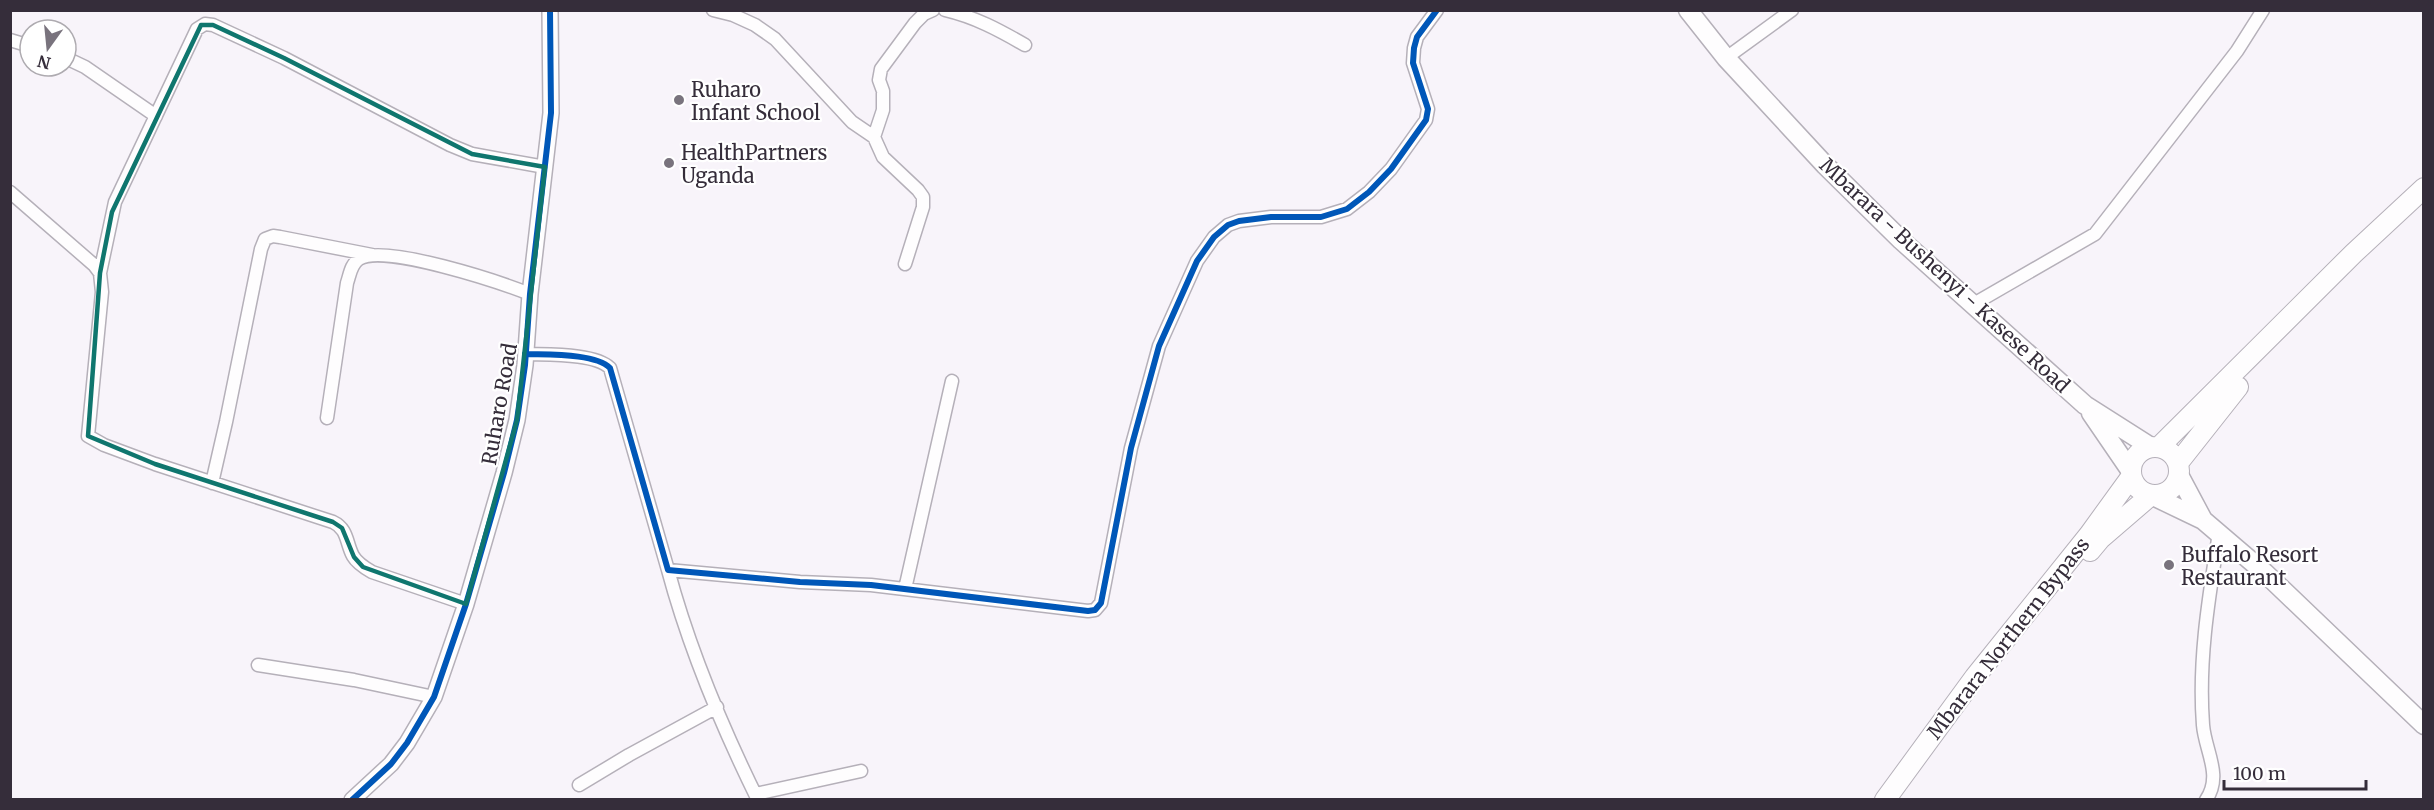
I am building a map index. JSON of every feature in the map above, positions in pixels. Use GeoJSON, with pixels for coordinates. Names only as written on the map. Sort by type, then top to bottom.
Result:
{"type":"FeatureCollection","features":[{"type":"Feature","properties":{"kind":"highway","name":"Mbarara Northern Bypass"},"geometry":{"type":"LineString","coordinates":[[1885,800],[1982,668],[2089,535],[2131,474],[2136,455],[2155,447],[2424,188]]}},
{"type":"Feature","properties":{"kind":"highway"},"geometry":{"type":"LineString","coordinates":[[2131,474],[2138,489],[2151,495],[2166,493],[2177,483],[2179,469],[2221,406],[2255,367],[2362,260],[2424,204]]}},
{"type":"Feature","properties":{"kind":"highway"},"geometry":{"type":"LineString","coordinates":[[2155,447],[2173,454],[2179,469]]}},
{"type":"Feature","properties":{"kind":"highway"},"geometry":{"type":"LineString","coordinates":[[1896,800],[2002,657],[2100,539],[2151,495]]}},
{"type":"Feature","properties":{"kind":"main road","name":"Mbarara - Bushenyi - Kasese Road"},"geometry":{"type":"LineString","coordinates":[[1688,10],[1726,58],[1825,165],[1902,240],[2085,405],[2155,447]]}},
{"type":"Feature","properties":{"kind":"main road","name":"Mbarara - Bushenyi - Kasese Road"},"geometry":{"type":"LineString","coordinates":[[2085,405],[2131,474]]}},
{"type":"Feature","properties":{"kind":"main road"},"geometry":{"type":"LineString","coordinates":[[2179,469],[2203,520]]}},
{"type":"Feature","properties":{"kind":"main road"},"geometry":{"type":"LineString","coordinates":[[2151,495],[2203,520],[2265,573],[2424,725]]}},
{"type":"Feature","properties":{"kind":"street","name":"Ruharo Road"},"geometry":{"type":"LineString","coordinates":[[352,800],[391,764],[407,743],[434,697],[466,604],[517,420],[551,113],[550,10]]}},
{"type":"Feature","properties":{"kind":"street"},"geometry":{"type":"LineString","coordinates":[[712,10],[733,15],[776,39],[852,122],[874,137],[883,157],[918,189],[923,207],[905,264]]}},
{"type":"Feature","properties":{"kind":"street"},"geometry":{"type":"LineString","coordinates":[[874,137],[883,110],[883,91],[879,80],[881,69],[915,23],[924,14],[933,10]]}},
{"type":"Feature","properties":{"kind":"street"},"geometry":{"type":"LineString","coordinates":[[945,10],[965,15],[1025,45]]}},
{"type":"Feature","properties":{"kind":"street"},"geometry":{"type":"LineString","coordinates":[[668,570],[905,589],[1088,611],[1099,606],[1131,448],[1159,346],[1197,261],[1214,237],[1228,225],[1239,220],[1271,217],[1322,218],[1347,209],[1369,192],[1391,169],[1425,120],[1428,109],[1413,63],[1414,48],[1417,37],[1437,10]]}},
{"type":"Feature","properties":{"kind":"street"},"geometry":{"type":"LineString","coordinates":[[1726,58],[1792,10]]}},
{"type":"Feature","properties":{"kind":"street"},"geometry":{"type":"LineString","coordinates":[[1972,304],[2095,234],[2238,51],[2263,10]]}},
{"type":"Feature","properties":{"kind":"street"},"geometry":{"type":"LineString","coordinates":[[100,273],[115,202],[201,25],[209,24],[284,58],[450,145],[472,154],[545,167]]}},
{"type":"Feature","properties":{"kind":"street"},"geometry":{"type":"LineString","coordinates":[[78,64],[156,116]]}},
{"type":"Feature","properties":{"kind":"street"},"geometry":{"type":"LineString","coordinates":[[10,192],[88,259],[100,273],[103,282],[88,436],[104,445],[340,526],[354,557],[363,567],[466,604]]}},
{"type":"Feature","properties":{"kind":"street"},"geometry":{"type":"LineString","coordinates":[[212,483],[261,249],[265,240],[273,236],[372,255],[385,255],[494,280],[530,294]]}},
{"type":"Feature","properties":{"kind":"street"},"geometry":{"type":"LineString","coordinates":[[327,418],[347,283],[353,264],[359,259],[372,255]]}},
{"type":"Feature","properties":{"kind":"street"},"geometry":{"type":"LineString","coordinates":[[525,354],[602,361],[610,368],[687,631],[717,707],[757,797],[861,771]]}},
{"type":"Feature","properties":{"kind":"street"},"geometry":{"type":"LineString","coordinates":[[905,589],[952,381]]}},
{"type":"Feature","properties":{"kind":"street"},"geometry":{"type":"LineString","coordinates":[[2206,800],[2214,781],[2214,767],[2204,734],[2202,714],[2204,627],[2218,533]]}},
{"type":"Feature","properties":{"kind":"street"},"geometry":{"type":"LineString","coordinates":[[258,665],[354,680],[434,697]]}},
{"type":"Feature","properties":{"kind":"street"},"geometry":{"type":"LineString","coordinates":[[579,785],[717,707]]}},
{"type":"Feature","properties":{"kind":"highlighted area"},"geometry":{"type":"Polygon","coordinates":[[[201,25],[213,25],[284,58],[472,154],[545,167],[517,420],[466,604],[363,567],[354,557],[342,528],[333,522],[155,464],[88,436],[100,273],[112,212],[201,25]]]}},
{"type":"Feature","properties":{"kind":"cycle path"},"geometry":{"type":"LineString","coordinates":[[352,800],[391,764],[407,743],[434,697],[466,604],[504,473],[517,420],[525,365],[530,294],[551,113],[550,10]]}},
{"type":"Feature","properties":{"kind":"cycle path"},"geometry":{"type":"LineString","coordinates":[[525,354],[582,357],[603,363],[610,368],[668,570],[800,582],[871,585],[1095,610],[1101,603],[1131,448],[1159,346],[1197,261],[1214,237],[1228,225],[1239,221],[1271,217],[1321,217],[1347,209],[1369,192],[1391,169],[1426,120],[1428,109],[1413,63],[1414,48],[1417,37],[1437,10]]}},
{"type":"Feature","properties":{"kind":"place","name":"Ruharo Infant School"},"geometry":{"type":"Point","coordinates":[679,100]}},
{"type":"Feature","properties":{"kind":"place","name":"HealthPartners Uganda"},"geometry":{"type":"Point","coordinates":[669,163]}},
{"type":"Feature","properties":{"kind":"place","name":"Buffalo Resort Restaurant"},"geometry":{"type":"Point","coordinates":[2169,565]}}]}
